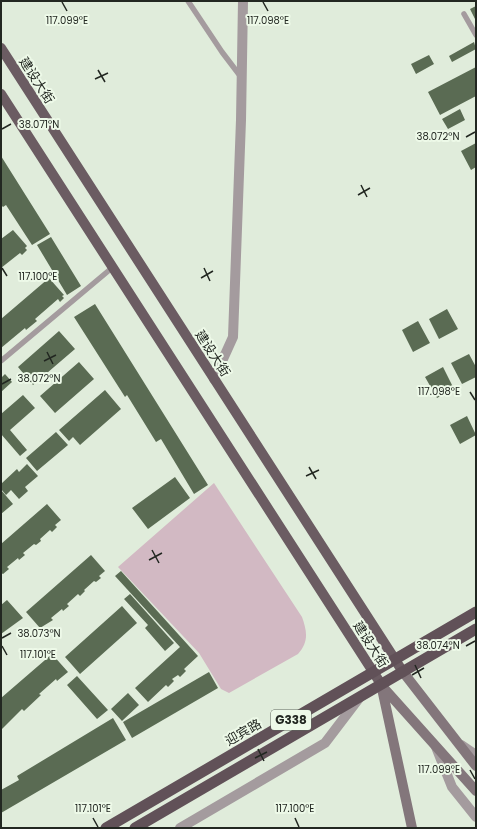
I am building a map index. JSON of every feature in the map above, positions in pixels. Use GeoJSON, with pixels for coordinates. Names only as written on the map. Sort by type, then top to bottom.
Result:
{"type":"FeatureCollection","features":[{"type":"Feature","properties":{"kind":"highway","name":"迎宾路"},"geometry":{"type":"LineString","coordinates":[[106,828],[476,612]]}},
{"type":"Feature","properties":{"kind":"highway","name":"G338"},"geometry":{"type":"LineString","coordinates":[[135,828],[476,629]]}},
{"type":"Feature","properties":{"kind":"main road","name":"建设大街"},"geometry":{"type":"LineString","coordinates":[[1,48],[403,672]]}},
{"type":"Feature","properties":{"kind":"main road","name":"建设大街"},"geometry":{"type":"LineString","coordinates":[[1,94],[381,684]]}},
{"type":"Feature","properties":{"kind":"main road"},"geometry":{"type":"LineString","coordinates":[[403,672],[476,766]]}},
{"type":"Feature","properties":{"kind":"main road"},"geometry":{"type":"LineString","coordinates":[[381,684],[476,790]]}},
{"type":"Feature","properties":{"kind":"main road"},"geometry":{"type":"LineString","coordinates":[[381,684],[412,828]]}},
{"type":"Feature","properties":{"kind":"street"},"geometry":{"type":"LineString","coordinates":[[214,379],[233,337],[242,78],[243,1]]}},
{"type":"Feature","properties":{"kind":"street"},"geometry":{"type":"LineString","coordinates":[[180,828],[325,743],[360,696]]}},
{"type":"Feature","properties":{"kind":"street"},"geometry":{"type":"LineString","coordinates":[[457,742],[476,755]]}},
{"type":"Feature","properties":{"kind":"street"},"geometry":{"type":"LineString","coordinates":[[434,743],[452,787],[476,817]]}},
{"type":"Feature","properties":{"kind":"lane"},"geometry":{"type":"LineString","coordinates":[[188,1],[222,52],[242,78]]}},
{"type":"Feature","properties":{"kind":"lane"},"geometry":{"type":"LineString","coordinates":[[464,14],[476,35]]}},
{"type":"Feature","properties":{"kind":"lane"},"geometry":{"type":"LineString","coordinates":[[1,361],[113,267]]}},
{"type":"Feature","properties":{"kind":"shaded area"},"geometry":{"type":"Polygon","coordinates":[[[214,483],[302,617],[306,632],[304,645],[298,654],[229,693],[221,689],[199,653],[118,567],[214,483]]]}},
{"type":"Feature","properties":{"kind":"building"},"geometry":{"type":"Polygon","coordinates":[[[476,6],[476,18],[475,19],[470,9],[476,6]]]}},
{"type":"Feature","properties":{"kind":"building"},"geometry":{"type":"Polygon","coordinates":[[[474,42],[476,49],[452,62],[449,56],[474,42]]]}},
{"type":"Feature","properties":{"kind":"building"},"geometry":{"type":"Polygon","coordinates":[[[429,55],[434,64],[416,74],[411,64],[429,55]]]}},
{"type":"Feature","properties":{"kind":"building"},"geometry":{"type":"Polygon","coordinates":[[[476,67],[476,96],[440,115],[428,92],[476,67]]]}},
{"type":"Feature","properties":{"kind":"building"},"geometry":{"type":"Polygon","coordinates":[[[460,109],[465,120],[448,129],[442,119],[460,109]]]}},
{"type":"Feature","properties":{"kind":"building"},"geometry":{"type":"Polygon","coordinates":[[[476,143],[476,167],[471,170],[461,151],[476,143]]]}},
{"type":"Feature","properties":{"kind":"building"},"geometry":{"type":"Polygon","coordinates":[[[1,156],[50,234],[32,245],[6,205],[3,207],[1,205],[1,156]]]}},
{"type":"Feature","properties":{"kind":"building"},"geometry":{"type":"Polygon","coordinates":[[[13,230],[27,246],[25,248],[27,250],[22,255],[20,253],[1,268],[1,239],[13,230]]]}},
{"type":"Feature","properties":{"kind":"building"},"geometry":{"type":"Polygon","coordinates":[[[51,237],[81,286],[67,295],[37,245],[51,237]]]}},
{"type":"Feature","properties":{"kind":"building"},"geometry":{"type":"Polygon","coordinates":[[[49,278],[64,295],[62,296],[64,298],[60,302],[58,299],[35,319],[37,321],[26,330],[25,328],[1,348],[1,319],[49,278]]]}},
{"type":"Feature","properties":{"kind":"building"},"geometry":{"type":"Polygon","coordinates":[[[95,304],[208,485],[194,494],[161,439],[156,442],[127,395],[125,397],[74,317],[95,304]]]}},
{"type":"Feature","properties":{"kind":"building"},"geometry":{"type":"Polygon","coordinates":[[[447,309],[458,329],[439,339],[429,319],[447,309]]]}},
{"type":"Feature","properties":{"kind":"building"},"geometry":{"type":"Polygon","coordinates":[[[418,321],[430,343],[413,352],[402,330],[418,321]]]}},
{"type":"Feature","properties":{"kind":"building"},"geometry":{"type":"Polygon","coordinates":[[[59,331],[75,349],[33,385],[18,367],[59,331]]]}},
{"type":"Feature","properties":{"kind":"building"},"geometry":{"type":"Polygon","coordinates":[[[469,354],[476,367],[476,377],[462,384],[451,363],[469,354]]]}},
{"type":"Feature","properties":{"kind":"building"},"geometry":{"type":"Polygon","coordinates":[[[79,362],[94,379],[55,413],[40,396],[79,362]]]}},
{"type":"Feature","properties":{"kind":"building"},"geometry":{"type":"Polygon","coordinates":[[[443,367],[454,389],[437,398],[425,377],[443,367]]]}},
{"type":"Feature","properties":{"kind":"building"},"geometry":{"type":"Polygon","coordinates":[[[5,374],[12,382],[1,392],[1,378],[5,374]]]}},
{"type":"Feature","properties":{"kind":"building"},"geometry":{"type":"Polygon","coordinates":[[[105,390],[121,409],[80,445],[73,437],[69,441],[59,430],[105,390]]]}},
{"type":"Feature","properties":{"kind":"building"},"geometry":{"type":"Polygon","coordinates":[[[23,395],[35,408],[10,430],[27,450],[20,456],[1,434],[1,414],[23,395]]]}},
{"type":"Feature","properties":{"kind":"building"},"geometry":{"type":"Polygon","coordinates":[[[467,416],[476,435],[460,444],[450,425],[467,416]]]}},
{"type":"Feature","properties":{"kind":"building"},"geometry":{"type":"Polygon","coordinates":[[[56,432],[68,445],[37,471],[26,458],[56,432]]]}},
{"type":"Feature","properties":{"kind":"building"},"geometry":{"type":"Polygon","coordinates":[[[27,464],[38,476],[25,487],[28,491],[19,499],[11,490],[6,495],[1,489],[1,484],[17,469],[19,472],[27,464]]]}},
{"type":"Feature","properties":{"kind":"building"},"geometry":{"type":"Polygon","coordinates":[[[175,477],[190,498],[148,529],[132,508],[175,477]]]}},
{"type":"Feature","properties":{"kind":"building"},"geometry":{"type":"Polygon","coordinates":[[[1,490],[13,504],[1,514],[1,490]]]}},
{"type":"Feature","properties":{"kind":"building"},"geometry":{"type":"Polygon","coordinates":[[[47,504],[61,520],[55,525],[57,527],[52,532],[50,530],[40,539],[41,541],[36,545],[34,544],[23,553],[25,555],[19,560],[18,558],[7,567],[9,569],[3,574],[1,573],[1,544],[47,504]]]}},
{"type":"Feature","properties":{"kind":"building"},"geometry":{"type":"Polygon","coordinates":[[[91,555],[105,571],[99,576],[101,578],[96,582],[94,581],[80,596],[78,594],[67,604],[69,606],[63,611],[62,609],[51,618],[53,620],[40,628],[26,612],[91,555]]]}},
{"type":"Feature","properties":{"kind":"building"},"geometry":{"type":"Polygon","coordinates":[[[121,571],[198,656],[184,669],[186,671],[180,677],[178,675],[172,679],[174,681],[168,687],[166,685],[148,702],[135,688],[180,647],[115,576],[121,571]]]}},
{"type":"Feature","properties":{"kind":"building"},"geometry":{"type":"Polygon","coordinates":[[[130,594],[174,643],[165,651],[145,628],[148,625],[124,599],[130,594]]]}},
{"type":"Feature","properties":{"kind":"building"},"geometry":{"type":"Polygon","coordinates":[[[7,600],[23,618],[1,634],[1,605],[7,600]]]}},
{"type":"Feature","properties":{"kind":"building"},"geometry":{"type":"Polygon","coordinates":[[[122,606],[137,623],[80,674],[65,657],[122,606]]]}},
{"type":"Feature","properties":{"kind":"building"},"geometry":{"type":"Polygon","coordinates":[[[52,654],[68,672],[57,681],[56,679],[39,694],[41,695],[24,711],[22,709],[1,730],[1,698],[52,654]]]}},
{"type":"Feature","properties":{"kind":"building"},"geometry":{"type":"Polygon","coordinates":[[[209,672],[218,688],[132,738],[123,722],[209,672]]]}},
{"type":"Feature","properties":{"kind":"building"},"geometry":{"type":"Polygon","coordinates":[[[77,676],[108,710],[97,719],[67,685],[77,676]]]}},
{"type":"Feature","properties":{"kind":"building"},"geometry":{"type":"Polygon","coordinates":[[[128,693],[139,705],[122,721],[111,709],[128,693]]]}},
{"type":"Feature","properties":{"kind":"building"},"geometry":{"type":"Polygon","coordinates":[[[113,718],[126,740],[1,813],[1,790],[19,780],[17,776],[113,718]]]}}]}
